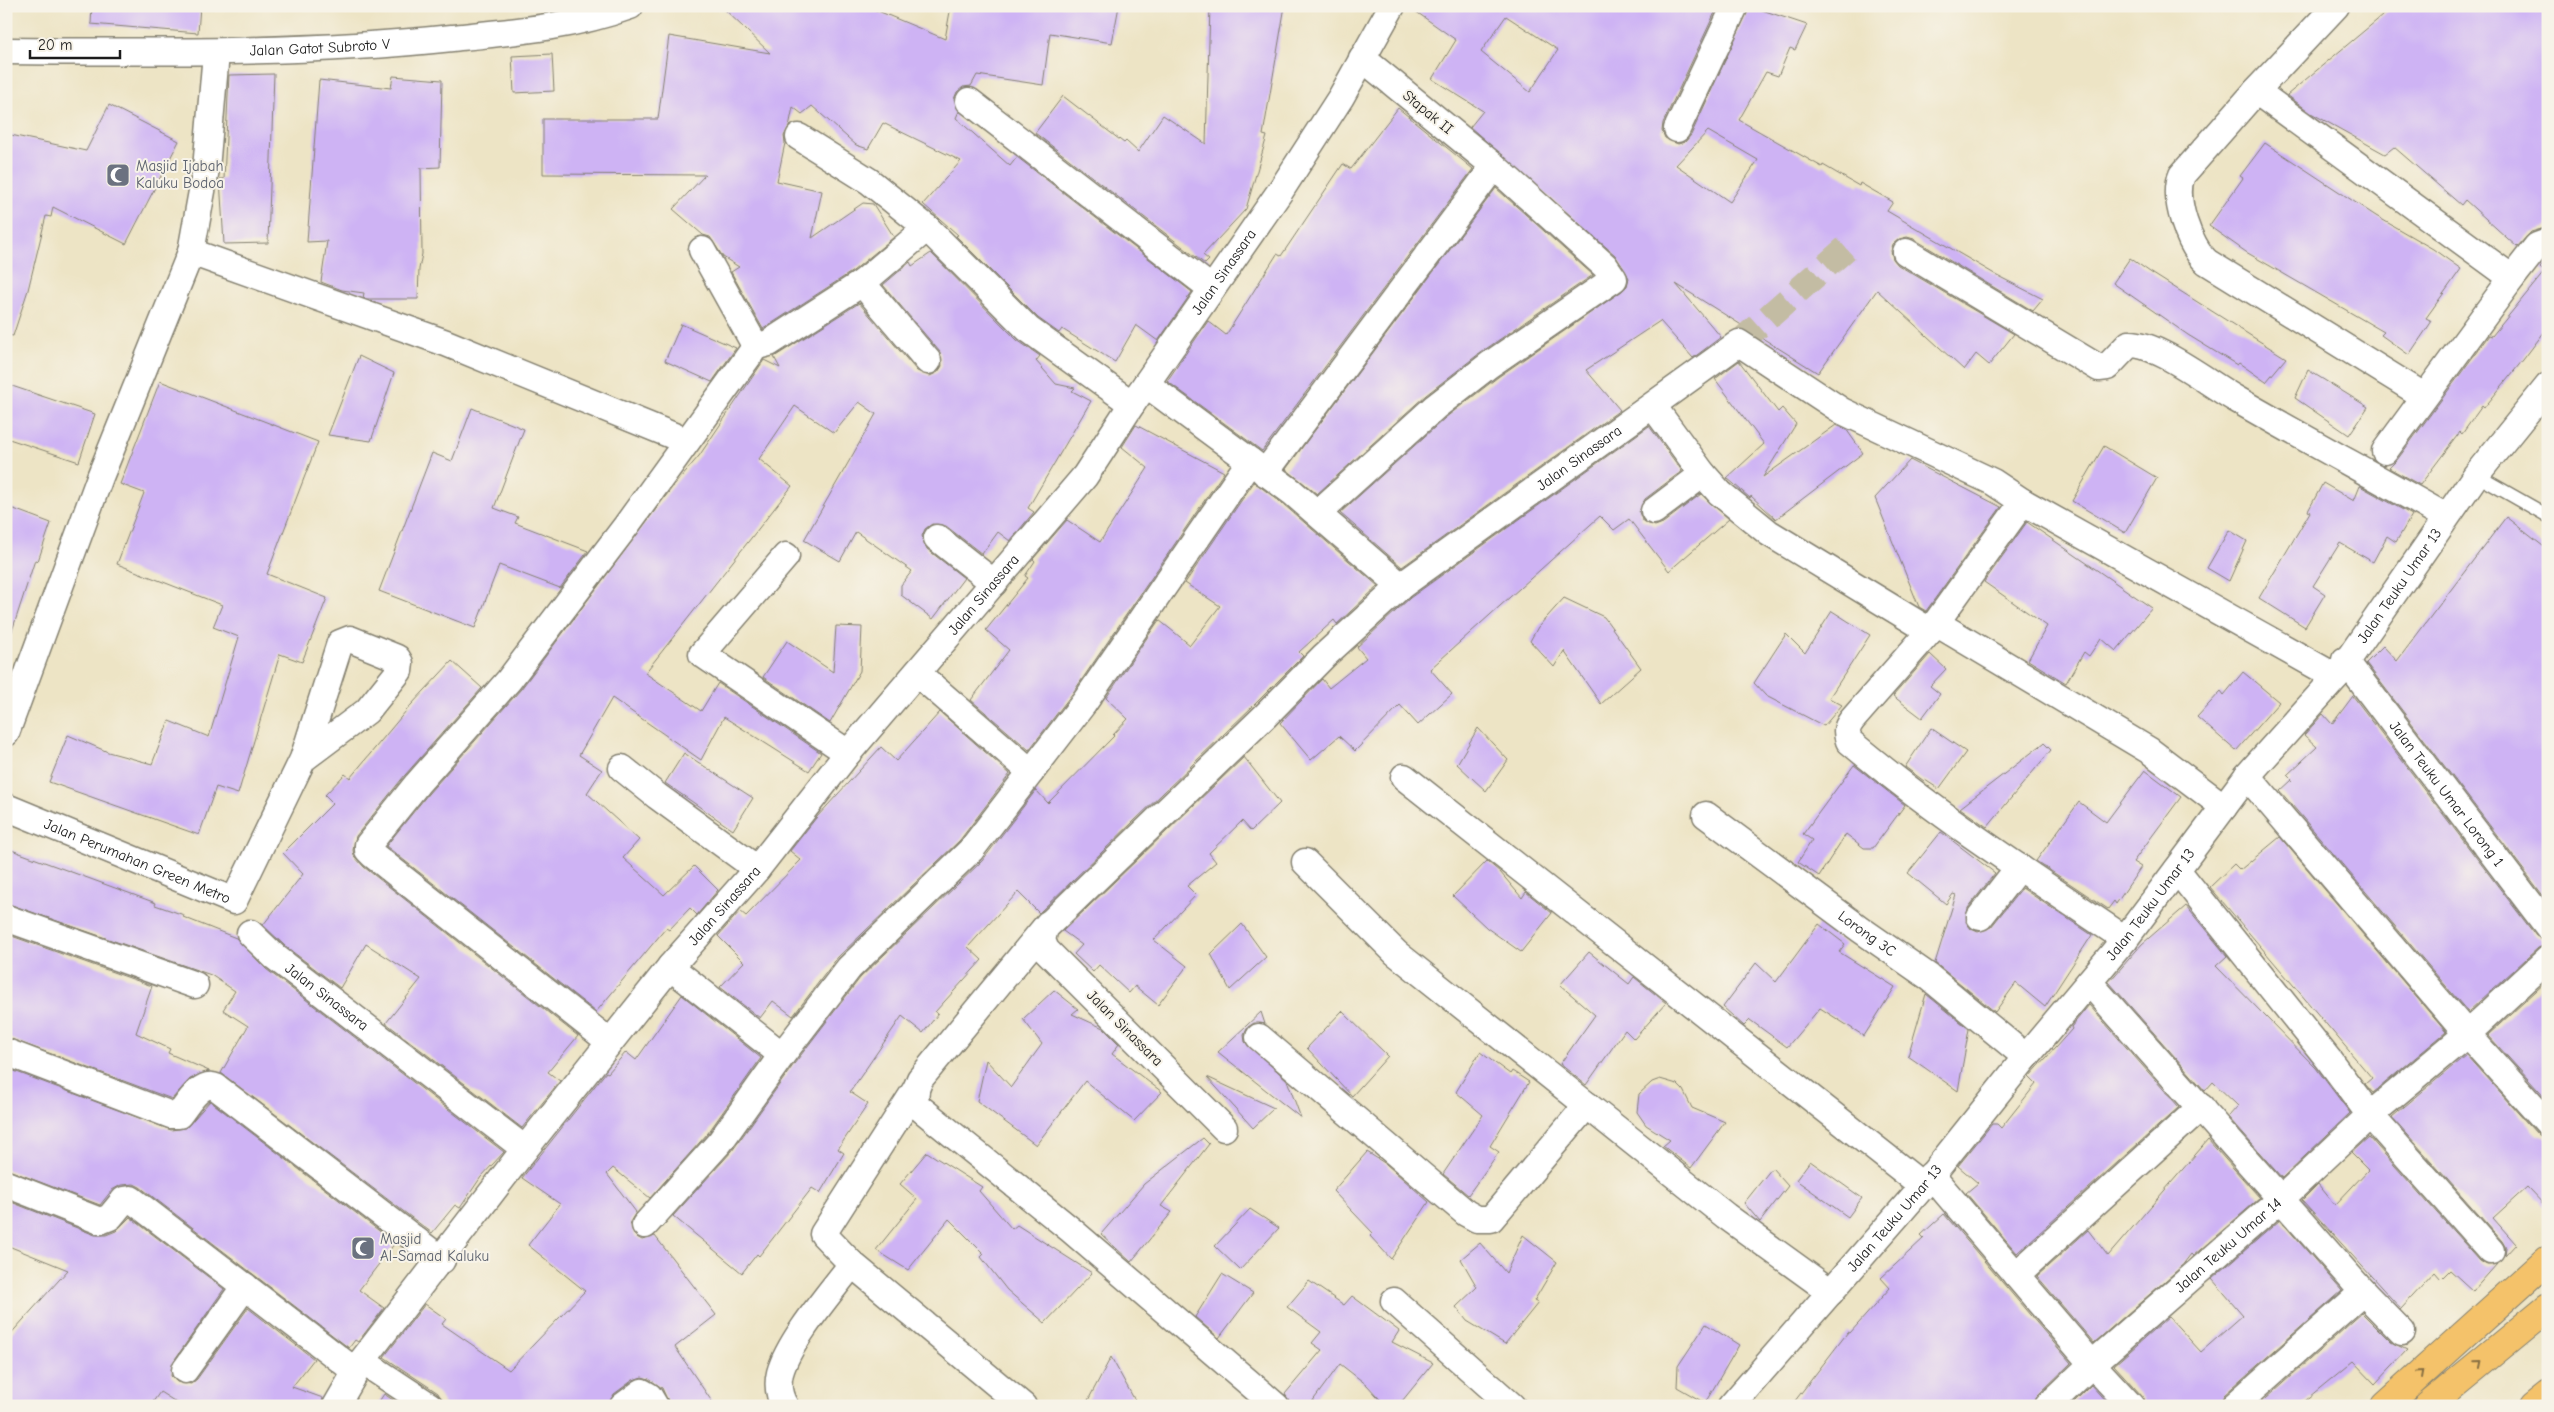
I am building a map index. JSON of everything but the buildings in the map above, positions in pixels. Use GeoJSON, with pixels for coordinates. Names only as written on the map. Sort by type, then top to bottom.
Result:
{"type":"FeatureCollection","features":[{"type":"Feature","properties":{"kind":"highway"},"geometry":{"type":"LineString","coordinates":[[2385,1406],[2548,1259]]}},
{"type":"Feature","properties":{"kind":"highway"},"geometry":{"type":"LineString","coordinates":[[2428,1406],[2548,1307]]}},
{"type":"Feature","properties":{"kind":"highway"},"geometry":{"type":"LineString","coordinates":[[2533,1406],[2548,1394]]}},
{"type":"Feature","properties":{"kind":"street","name":"Jalan Gatot Subroto V"},"geometry":{"type":"LineString","coordinates":[[6,51],[216,53],[399,44],[549,27],[630,6]]}},
{"type":"Feature","properties":{"kind":"street","name":"Jalan Sinassara"},"geometry":{"type":"LineString","coordinates":[[336,1406],[359,1366],[442,1260],[525,1149],[670,967],[757,869],[848,752],[1085,476],[1139,394],[1296,167],[1341,97],[1392,6]]}},
{"type":"Feature","properties":{"kind":"street"},"geometry":{"type":"LineString","coordinates":[[1677,129],[1735,6]]}},
{"type":"Feature","properties":{"kind":"street"},"geometry":{"type":"LineString","coordinates":[[2336,6],[2256,91],[2182,175],[2179,183],[2179,202],[2195,248],[2207,262],[2424,396]]}},
{"type":"Feature","properties":{"kind":"street"},"geometry":{"type":"LineString","coordinates":[[6,733],[100,477],[191,252],[206,169],[216,53]]}},
{"type":"Feature","properties":{"kind":"street","name":"Stapak II"},"geometry":{"type":"LineString","coordinates":[[1318,514],[1435,407],[1489,365],[1614,279],[1604,266],[1494,166],[1362,58]]}},
{"type":"Feature","properties":{"kind":"street"},"geometry":{"type":"LineString","coordinates":[[2256,91],[2512,278]]}},
{"type":"Feature","properties":{"kind":"street"},"geometry":{"type":"LineString","coordinates":[[969,101],[1212,289]]}},
{"type":"Feature","properties":{"kind":"street"},"geometry":{"type":"LineString","coordinates":[[799,137],[870,181],[927,228],[1028,329],[1139,394],[1257,467],[1318,514],[1401,586]]}},
{"type":"Feature","properties":{"kind":"street"},"geometry":{"type":"LineString","coordinates":[[645,1226],[720,1142],[782,1055],[849,968],[971,850],[1084,702],[1257,467],[1494,166]]}},
{"type":"Feature","properties":{"kind":"street"},"geometry":{"type":"LineString","coordinates":[[610,1042],[373,855],[368,845],[417,784],[509,680],[626,526],[754,347],[769,343],[862,283],[927,228]]}},
{"type":"Feature","properties":{"kind":"street"},"geometry":{"type":"LineString","coordinates":[[2385,450],[2537,246],[2548,242]]}},
{"type":"Feature","properties":{"kind":"street"},"geometry":{"type":"LineString","coordinates":[[702,250],[717,274],[754,347]]}},
{"type":"Feature","properties":{"kind":"street"},"geometry":{"type":"LineString","coordinates":[[191,252],[446,343],[686,441]]}},
{"type":"Feature","properties":{"kind":"street"},"geometry":{"type":"LineString","coordinates":[[1906,252],[2099,368],[2108,366],[2129,344],[2146,346],[2165,355],[2237,399],[2446,517]]}},
{"type":"Feature","properties":{"kind":"street"},"geometry":{"type":"LineString","coordinates":[[862,283],[928,361]]}},
{"type":"Feature","properties":{"kind":"street","name":"Jalan Sinassara"},"geometry":{"type":"LineString","coordinates":[[852,1264],[823,1234],[917,1098],[920,1079],[1048,924],[1265,716],[1324,656],[1401,586],[1739,343],[1842,411],[1993,482],[2023,502]]}},
{"type":"Feature","properties":{"kind":"street","name":"Jalan Teuku Umar 13"},"geometry":{"type":"LineString","coordinates":[[1732,1406],[1927,1181],[2026,1057],[2125,939],[2247,776],[2341,668],[2476,475],[2548,386]]}},
{"type":"Feature","properties":{"kind":"street"},"geometry":{"type":"LineString","coordinates":[[1653,406],[1720,493],[1769,533],[2150,752],[2224,807]]}},
{"type":"Feature","properties":{"kind":"street"},"geometry":{"type":"LineString","coordinates":[[1654,511],[1704,474]]}},
{"type":"Feature","properties":{"kind":"street"},"geometry":{"type":"LineString","coordinates":[[2125,939],[2018,867],[1890,774],[1849,741],[1846,734],[1846,728],[1852,720],[1933,627],[2023,502],[2341,668]]}},
{"type":"Feature","properties":{"kind":"street"},"geometry":{"type":"LineString","coordinates":[[936,538],[994,583]]}},
{"type":"Feature","properties":{"kind":"street"},"geometry":{"type":"LineString","coordinates":[[786,556],[702,654],[848,752]]}},
{"type":"Feature","properties":{"kind":"street","name":"Jalan Teuku Umar Lorong 1"},"geometry":{"type":"LineString","coordinates":[[2341,668],[2548,927]]}},
{"type":"Feature","properties":{"kind":"street"},"geometry":{"type":"LineString","coordinates":[[917,673],[1031,772]]}},
{"type":"Feature","properties":{"kind":"street","name":"Jalan Perumahan Green Metro"},"geometry":{"type":"LineString","coordinates":[[6,807],[234,901],[303,759]]}},
{"type":"Feature","properties":{"kind":"street"},"geometry":{"type":"LineString","coordinates":[[622,768],[757,869]]}},
{"type":"Feature","properties":{"kind":"street"},"geometry":{"type":"LineString","coordinates":[[2247,776],[2467,1034],[2548,1124]]}},
{"type":"Feature","properties":{"kind":"street"},"geometry":{"type":"LineString","coordinates":[[1404,777],[1927,1181],[2016,1275],[2092,1364],[2131,1406]]}},
{"type":"Feature","properties":{"kind":"street","name":"Lorong 3C"},"geometry":{"type":"LineString","coordinates":[[1706,815],[1928,977],[2026,1057]]}},
{"type":"Feature","properties":{"kind":"street"},"geometry":{"type":"LineString","coordinates":[[1305,862],[1396,953],[1726,1216],[1831,1292]]}},
{"type":"Feature","properties":{"kind":"street"},"geometry":{"type":"LineString","coordinates":[[1980,917],[2018,867]]}},
{"type":"Feature","properties":{"kind":"street"},"geometry":{"type":"LineString","coordinates":[[2177,870],[2329,1060],[2370,1115],[2491,1251]]}},
{"type":"Feature","properties":{"kind":"street"},"geometry":{"type":"LineString","coordinates":[[6,918],[194,986]]}},
{"type":"Feature","properties":{"kind":"street","name":"Jalan Sinassara"},"geometry":{"type":"LineString","coordinates":[[1048,924],[1042,940],[1046,950],[1224,1128]]}},
{"type":"Feature","properties":{"kind":"street","name":"Jalan Sinassara"},"geometry":{"type":"LineString","coordinates":[[250,933],[276,957],[525,1149]]}},
{"type":"Feature","properties":{"kind":"street","name":"Jalan Teuku Umar 14"},"geometry":{"type":"LineString","coordinates":[[2048,1406],[2092,1364],[2281,1199],[2370,1115],[2467,1034],[2548,959]]}},
{"type":"Feature","properties":{"kind":"street"},"geometry":{"type":"LineString","coordinates":[[670,967],[782,1055]]}},
{"type":"Feature","properties":{"kind":"street"},"geometry":{"type":"LineString","coordinates":[[2089,982],[2362,1292],[2402,1332]]}},
{"type":"Feature","properties":{"kind":"street"},"geometry":{"type":"LineString","coordinates":[[1259,1037],[1466,1213],[1478,1219],[1491,1219],[1587,1105]]}},
{"type":"Feature","properties":{"kind":"street"},"geometry":{"type":"LineString","coordinates":[[6,1052],[171,1115],[179,1116],[204,1087],[212,1085],[442,1260]]}},
{"type":"Feature","properties":{"kind":"street"},"geometry":{"type":"LineString","coordinates":[[917,1098],[1276,1406]]}},
{"type":"Feature","properties":{"kind":"street"},"geometry":{"type":"LineString","coordinates":[[2016,1275],[2201,1107]]}},
{"type":"Feature","properties":{"kind":"street"},"geometry":{"type":"LineString","coordinates":[[6,1184],[100,1221],[110,1217],[124,1200],[131,1199],[245,1286],[359,1366],[430,1406]]}},
{"type":"Feature","properties":{"kind":"street"},"geometry":{"type":"LineString","coordinates":[[785,1406],[779,1397],[780,1374],[788,1354],[852,1264],[1023,1406]]}},
{"type":"Feature","properties":{"kind":"street"},"geometry":{"type":"LineString","coordinates":[[185,1370],[245,1286]]}},
{"type":"Feature","properties":{"kind":"street"},"geometry":{"type":"LineString","coordinates":[[2234,1406],[2362,1292]]}},
{"type":"Feature","properties":{"kind":"street"},"geometry":{"type":"LineString","coordinates":[[1394,1301],[1512,1406]]}},
{"type":"Feature","properties":{"kind":"street"},"geometry":{"type":"LineString","coordinates":[[623,1406],[642,1392],[649,1396],[655,1406]]}},
{"type":"Feature","properties":{"kind":"lane"},"geometry":{"type":"LineString","coordinates":[[2476,475],[2548,516]]}},
{"type":"Feature","properties":{"kind":"tunnel"},"geometry":{"type":"LineString","coordinates":[[1739,343],[1852,243]]}},
{"type":"Feature","properties":{"kind":"place","name":"Masjid Ijabah Kaluku Bodoa"},"geometry":{"type":"Point","coordinates":[118,175]}},
{"type":"Feature","properties":{"kind":"place","name":"Masjid Al-Samad Kaluku"},"geometry":{"type":"Point","coordinates":[363,1248]}}]}
